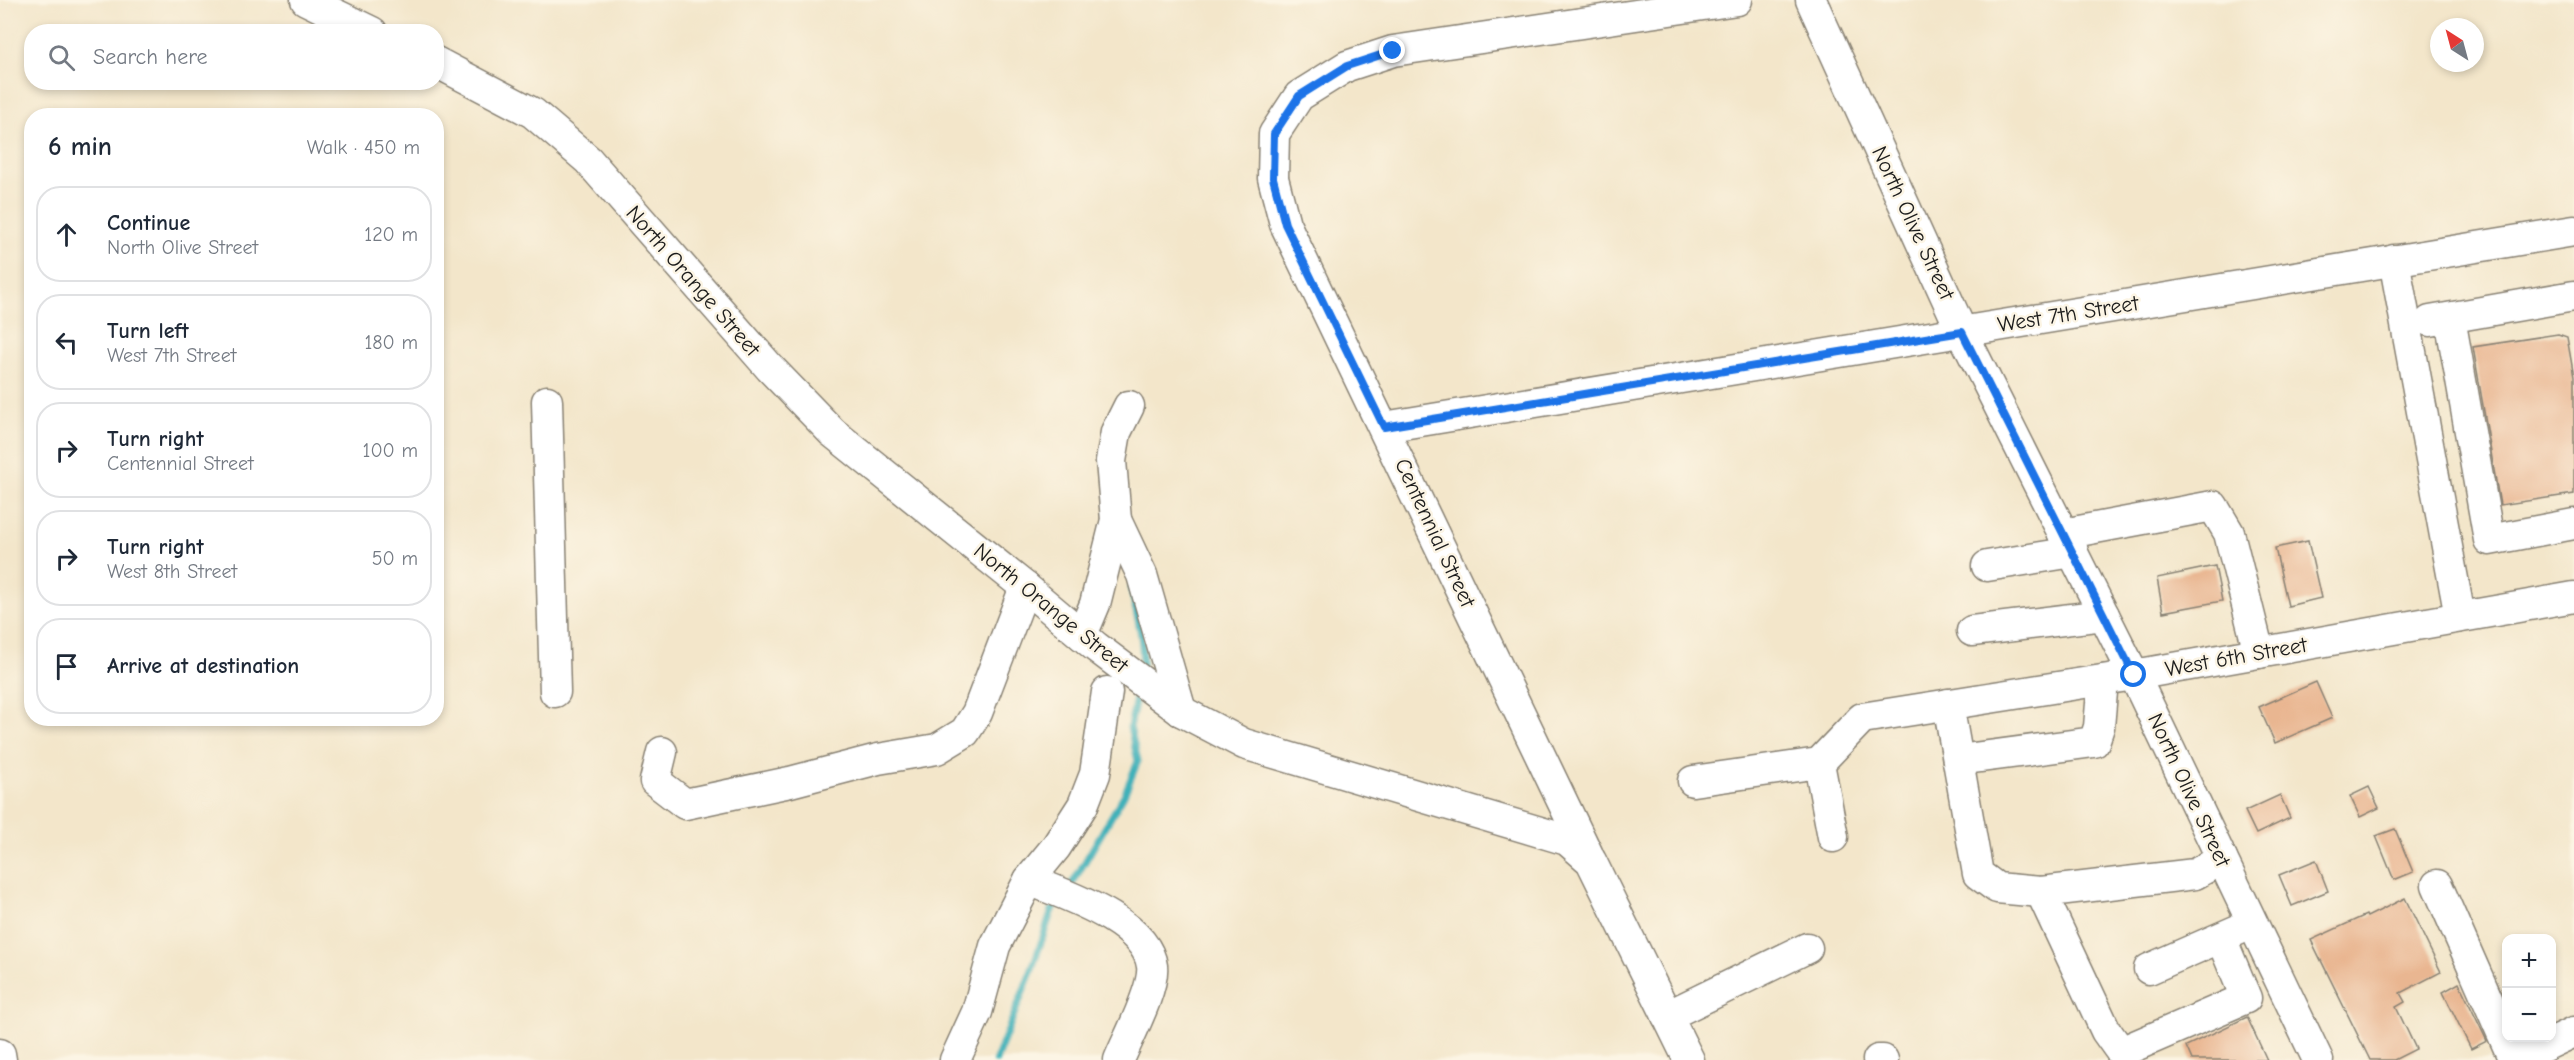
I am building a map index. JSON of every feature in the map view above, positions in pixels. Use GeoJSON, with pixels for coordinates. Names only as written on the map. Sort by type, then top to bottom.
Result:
{"type":"FeatureCollection","features":[{"type":"Feature","properties":{"kind":"street"},"geometry":{"type":"LineString","coordinates":[[306,0],[356,24]]}},
{"type":"Feature","properties":{"kind":"street","name":"North Olive Street"},"geometry":{"type":"LineString","coordinates":[[1811,0],[1962,332],[2134,675],[2318,1060]]}},
{"type":"Feature","properties":{"kind":"street","name":"Centennial Street"},"geometry":{"type":"LineString","coordinates":[[1591,861],[1285,224],[1273,178],[1274,134],[1299,96],[1347,66],[1393,51],[1720,2]]}},
{"type":"Feature","properties":{"kind":"street","name":"North Orange Street"},"geometry":{"type":"LineString","coordinates":[[444,66],[533,113],[588,160],[762,359],[832,432],[1025,586],[1082,635],[1181,711],[1244,744],[1567,840],[1591,861],[1689,1060]]}},
{"type":"Feature","properties":{"kind":"street","name":"West 7th Street"},"geometry":{"type":"LineString","coordinates":[[1384,427],[2574,231]]}},
{"type":"Feature","properties":{"kind":"street"},"geometry":{"type":"LineString","coordinates":[[2394,260],[2460,617]]}},
{"type":"Feature","properties":{"kind":"street"},"geometry":{"type":"LineString","coordinates":[[2406,324],[2574,296]]}},
{"type":"Feature","properties":{"kind":"street"},"geometry":{"type":"LineString","coordinates":[[2450,318],[2489,540],[2574,524]]}},
{"type":"Feature","properties":{"kind":"street"},"geometry":{"type":"LineString","coordinates":[[547,401],[555,692]]}},
{"type":"Feature","properties":{"kind":"street"},"geometry":{"type":"LineString","coordinates":[[1082,635],[1095,604],[1116,520],[1111,461],[1116,432],[1129,406]]}},
{"type":"Feature","properties":{"kind":"street"},"geometry":{"type":"LineString","coordinates":[[1987,566],[2213,506],[2229,533],[2259,653]]}},
{"type":"Feature","properties":{"kind":"street"},"geometry":{"type":"LineString","coordinates":[[1116,520],[1142,575],[1181,711]]}},
{"type":"Feature","properties":{"kind":"street"},"geometry":{"type":"LineString","coordinates":[[662,752],[655,781],[685,804],[790,782],[878,759],[937,749],[965,732],[977,713],[1025,586]]}},
{"type":"Feature","properties":{"kind":"street","name":"West 6th Street"},"geometry":{"type":"LineString","coordinates":[[1819,763],[1862,718],[2134,675],[2574,597]]}},
{"type":"Feature","properties":{"kind":"street"},"geometry":{"type":"LineString","coordinates":[[1972,631],[2104,615]]}},
{"type":"Feature","properties":{"kind":"street"},"geometry":{"type":"LineString","coordinates":[[1958,760],[2094,742],[2099,727],[2103,680]]}},
{"type":"Feature","properties":{"kind":"street"},"geometry":{"type":"LineString","coordinates":[[955,1060],[977,1012],[996,946],[1040,885],[1056,847],[1083,805],[1095,774],[1107,692]]}},
{"type":"Feature","properties":{"kind":"street"},"geometry":{"type":"LineString","coordinates":[[1948,704],[1978,874],[1997,888],[2041,892],[2195,874],[2222,859]]}},
{"type":"Feature","properties":{"kind":"street"},"geometry":{"type":"LineString","coordinates":[[1693,781],[1819,763],[1833,837]]}},
{"type":"Feature","properties":{"kind":"street"},"geometry":{"type":"LineString","coordinates":[[1040,885],[1088,905],[1126,927],[1144,944],[1153,966],[1146,997],[1119,1060]]}},
{"type":"Feature","properties":{"kind":"street"},"geometry":{"type":"LineString","coordinates":[[2437,885],[2515,1060],[2574,1032]]}},
{"type":"Feature","properties":{"kind":"street"},"geometry":{"type":"LineString","coordinates":[[2041,892],[2106,1031],[2121,1052],[2246,998],[2221,938]]}},
{"type":"Feature","properties":{"kind":"street"},"geometry":{"type":"LineString","coordinates":[[2149,969],[2253,924]]}},
{"type":"Feature","properties":{"kind":"street"},"geometry":{"type":"LineString","coordinates":[[1667,1016],[1807,948]]}},
{"type":"Feature","properties":{"kind":"street"},"geometry":{"type":"LineString","coordinates":[[0,1054],[1,1060]]}},
{"type":"Feature","properties":{"kind":"street"},"geometry":{"type":"LineString","coordinates":[[1878,1060],[1883,1060]]}},
{"type":"Feature","properties":{"kind":"building"},"geometry":{"type":"Polygon","coordinates":[[[2558,334],[2567,337],[2574,377],[2574,494],[2500,505],[2473,347],[2558,334]]]}},
{"type":"Feature","properties":{"kind":"building"},"geometry":{"type":"Polygon","coordinates":[[[2308,541],[2321,598],[2288,606],[2275,548],[2308,541]]]}},
{"type":"Feature","properties":{"kind":"building"},"geometry":{"type":"Polygon","coordinates":[[[2215,566],[2222,601],[2163,612],[2157,578],[2215,566]]]}},
{"type":"Feature","properties":{"kind":"building"},"geometry":{"type":"Polygon","coordinates":[[[2316,682],[2332,718],[2275,743],[2259,707],[2316,682]]]}},
{"type":"Feature","properties":{"kind":"building"},"geometry":{"type":"Polygon","coordinates":[[[2369,787],[2379,808],[2360,817],[2350,796],[2369,787]]]}},
{"type":"Feature","properties":{"kind":"building"},"geometry":{"type":"Polygon","coordinates":[[[2280,795],[2290,818],[2256,834],[2245,811],[2280,795]]]}},
{"type":"Feature","properties":{"kind":"building"},"geometry":{"type":"Polygon","coordinates":[[[2395,829],[2413,872],[2394,880],[2376,836],[2395,829]]]}},
{"type":"Feature","properties":{"kind":"building"},"geometry":{"type":"Polygon","coordinates":[[[2316,860],[2328,891],[2292,906],[2279,875],[2316,860]]]}},
{"type":"Feature","properties":{"kind":"building"},"geometry":{"type":"Polygon","coordinates":[[[2405,898],[2441,972],[2400,993],[2405,1002],[2396,1007],[2416,1049],[2394,1060],[2370,1060],[2311,940],[2366,915],[2367,917],[2405,898]]]}},
{"type":"Feature","properties":{"kind":"building"},"geometry":{"type":"Polygon","coordinates":[[[2459,983],[2487,1041],[2471,1049],[2443,992],[2459,983]]]}},
{"type":"Feature","properties":{"kind":"building"},"geometry":{"type":"Polygon","coordinates":[[[2247,1017],[2267,1060],[2192,1060],[2186,1046],[2247,1017]]]}},
{"type":"Feature","properties":{"kind":"waterway"},"geometry":{"type":"LineString","coordinates":[[1131,589],[1142,640],[1141,672]]}},
{"type":"Feature","properties":{"kind":"waterway"},"geometry":{"type":"LineString","coordinates":[[1069,889],[1124,795],[1138,761],[1130,727],[1138,688]]}},
{"type":"Feature","properties":{"kind":"waterway"},"geometry":{"type":"LineString","coordinates":[[996,1060],[1031,972],[1052,910],[1060,900]]}},
{"type":"Feature","properties":{"kind":"route"},"geometry":{"type":"LineString","coordinates":[[1393,51],[1347,66],[1299,96],[1274,134],[1273,178],[1285,224],[1384,427],[1962,332],[2134,675]]}}]}
